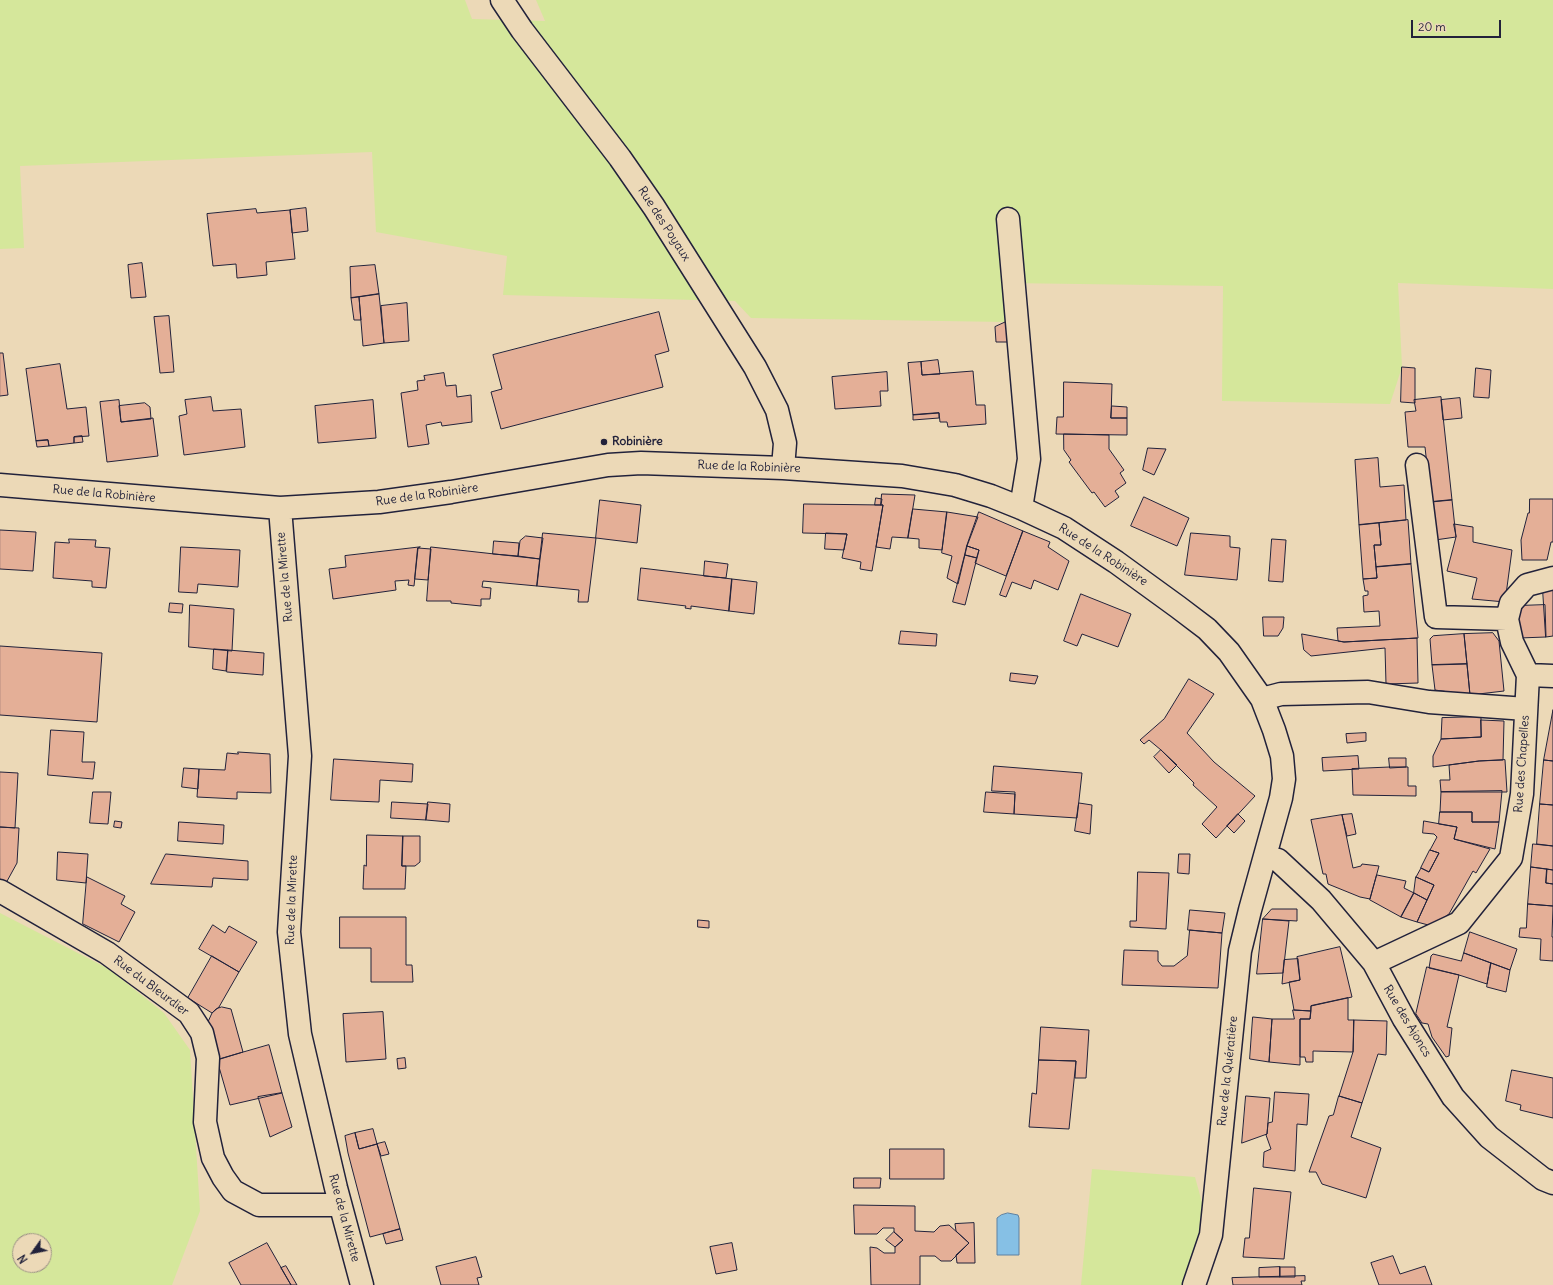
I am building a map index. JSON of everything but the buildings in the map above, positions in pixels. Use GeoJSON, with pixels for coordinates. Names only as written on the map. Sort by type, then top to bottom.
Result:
{"type":"FeatureCollection","features":[{"type":"Feature","properties":{"kind":"street","name":"Rue des Poyaux"},"geometry":{"type":"LineString","coordinates":[[502,0],[522,30],[620,158],[654,207],[755,368],[777,410],[785,443],[783,468]]}},
{"type":"Feature","properties":{"kind":"street"},"geometry":{"type":"LineString","coordinates":[[1008,219],[1029,459],[1021,508]]}},
{"type":"Feature","properties":{"kind":"street","name":"Rue de la Robinière"},"geometry":{"type":"LineString","coordinates":[[0,485],[280,508],[379,502],[451,492],[608,465],[642,464],[783,468],[902,476],[954,486],[991,496],[1064,528],[1116,562],[1207,629],[1229,652],[1262,699],[1282,756],[1284,779],[1281,798],[1265,857]]}},
{"type":"Feature","properties":{"kind":"street"},"geometry":{"type":"LineString","coordinates":[[1417,465],[1436,617],[1507,619],[1511,603],[1527,585],[1553,578]]}},
{"type":"Feature","properties":{"kind":"street","name":"Rue de la Mirette"},"geometry":{"type":"LineString","coordinates":[[280,508],[300,756],[289,932],[300,1034],[340,1205],[362,1285]]}},
{"type":"Feature","properties":{"kind":"street","name":"Rue des Chapelles"},"geometry":{"type":"LineString","coordinates":[[1374,963],[1459,923],[1510,858],[1522,794],[1528,675],[1512,642],[1507,619]]}},
{"type":"Feature","properties":{"kind":"street"},"geometry":{"type":"LineString","coordinates":[[1528,675],[1553,676]]}},
{"type":"Feature","properties":{"kind":"street","name":"Rue des Chapelles"},"geometry":{"type":"LineString","coordinates":[[1262,699],[1281,694],[1368,692],[1429,702],[1526,708]]}},
{"type":"Feature","properties":{"kind":"street","name":"Rue des Ajoncs"},"geometry":{"type":"LineString","coordinates":[[1265,857],[1278,860],[1321,900],[1374,963],[1404,1019],[1453,1097],[1489,1137],[1543,1179],[1553,1184]]}},
{"type":"Feature","properties":{"kind":"street","name":"Rue de la Quératière"},"geometry":{"type":"LineString","coordinates":[[1194,1285],[1211,1235],[1240,951],[1265,857]]}},
{"type":"Feature","properties":{"kind":"street","name":"Rue du Bleurdier"},"geometry":{"type":"LineString","coordinates":[[0,891],[107,953],[189,1013],[202,1033],[208,1058],[205,1122],[213,1158],[223,1177],[233,1191],[259,1204],[340,1205]]}},
{"type":"Feature","properties":{"kind":"green space"},"geometry":{"type":"Polygon","coordinates":[[[0,0],[465,0],[472,19],[545,21],[536,0],[1553,0],[1553,289],[1398,283],[1402,367],[1390,404],[1222,401],[1223,286],[1007,283],[1006,322],[751,318],[735,301],[503,295],[507,256],[376,232],[372,152],[20,166],[24,248],[0,249],[0,0]]]}},
{"type":"Feature","properties":{"kind":"green space"},"geometry":{"type":"Polygon","coordinates":[[[0,913],[109,969],[164,1013],[190,1050],[200,1211],[172,1285],[0,1285],[0,913]]]}},
{"type":"Feature","properties":{"kind":"green space"},"geometry":{"type":"Polygon","coordinates":[[[1092,1169],[1195,1177],[1211,1235],[1194,1285],[1081,1285],[1092,1169]]]}},
{"type":"Feature","properties":{"kind":"water"},"geometry":{"type":"Polygon","coordinates":[[[1008,1213],[1018,1215],[1019,1218],[1019,1255],[997,1255],[997,1218],[1008,1213]]]}},
{"type":"Feature","properties":{"kind":"place","name":"Robinière"},"geometry":{"type":"Point","coordinates":[604,442]}}]}
